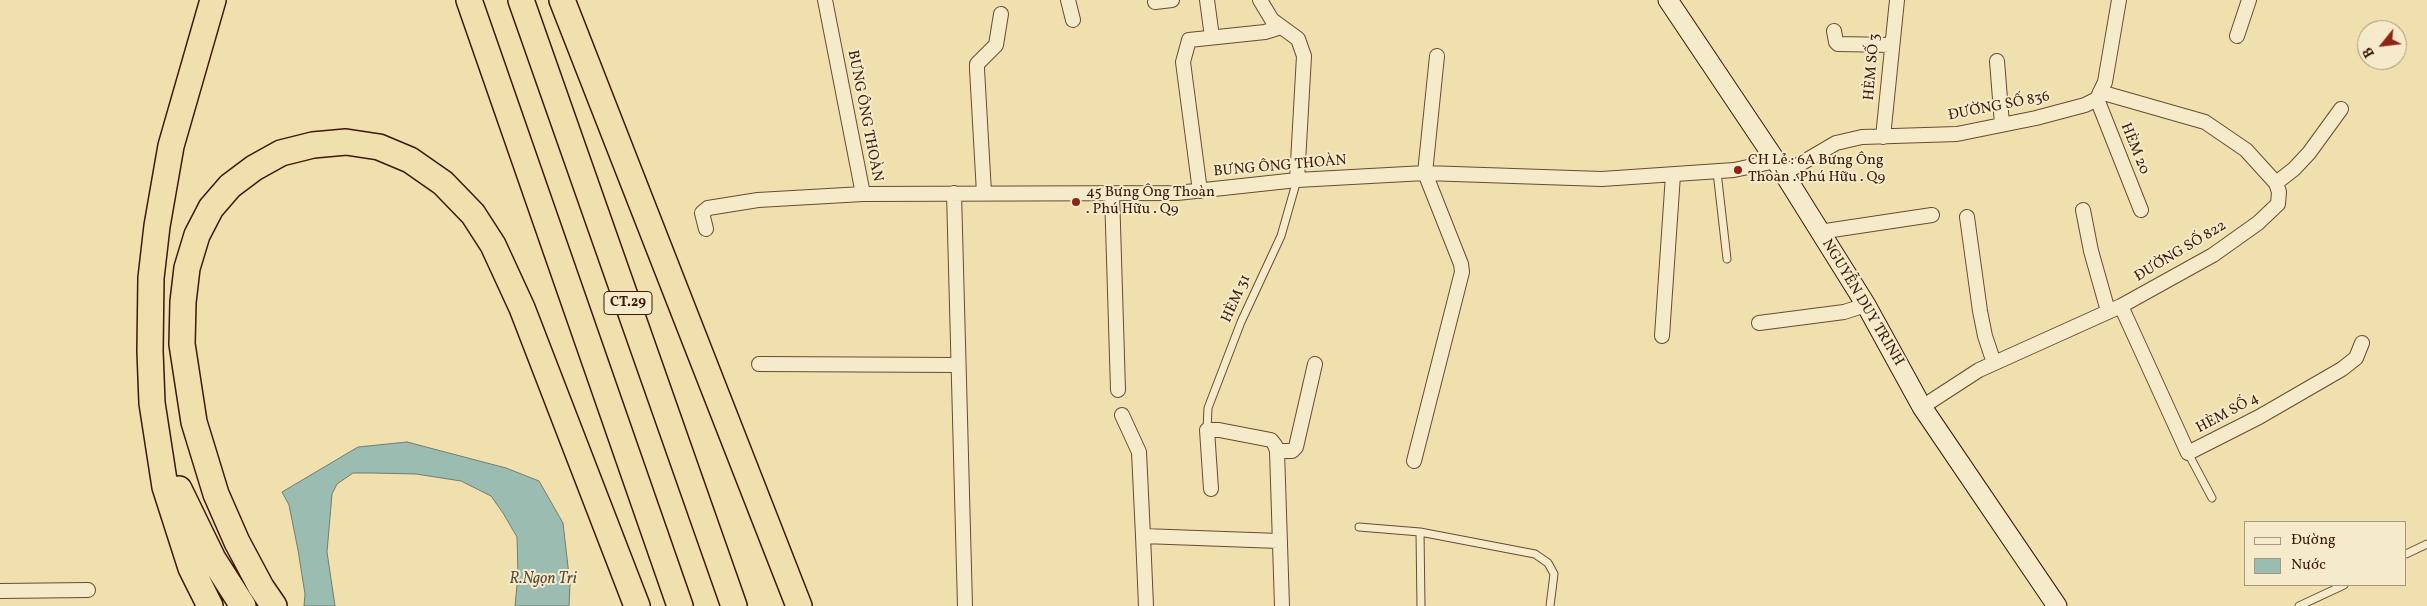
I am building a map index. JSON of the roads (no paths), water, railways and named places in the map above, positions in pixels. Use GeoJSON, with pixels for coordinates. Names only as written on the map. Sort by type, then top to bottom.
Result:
{"type":"FeatureCollection","features":[{"type":"Feature","properties":{"kind":"highway"},"geometry":{"type":"LineString","coordinates":[[210,606],[191,568],[165,487],[152,403],[150,351],[152,278],[157,226],[168,164],[213,0]]}},
{"type":"Feature","properties":{"kind":"highway"},"geometry":{"type":"LineString","coordinates":[[469,0],[680,606]]}},
{"type":"Feature","properties":{"kind":"highway","name":"CT.29"},"geometry":{"type":"LineString","coordinates":[[520,0],[734,606]]}},
{"type":"Feature","properties":{"kind":"highway"},"geometry":{"type":"LineString","coordinates":[[562,0],[799,606]]}},
{"type":"Feature","properties":{"kind":"highway"},"geometry":{"type":"LineString","coordinates":[[274,606],[261,588],[236,542],[216,494],[194,422],[182,344],[183,302],[187,268],[197,235],[211,208],[230,186],[254,168],[281,153],[313,145],[346,142],[379,147],[410,160],[443,183],[473,214],[493,245],[508,274],[637,606]]}},
{"type":"Feature","properties":{"kind":"highway"},"geometry":{"type":"LineString","coordinates":[[152,403],[178,489],[213,558],[243,606]]}},
{"type":"Feature","properties":{"kind":"main road","name":"NGUYỄN DUY TRINH"},"geometry":{"type":"LineString","coordinates":[[1668,0],[1779,168],[1866,305],[1922,406],[2057,606]]}},
{"type":"Feature","properties":{"kind":"street","name":"BƯNG ÔNG THOÀN"},"geometry":{"type":"LineString","coordinates":[[825,0],[863,194],[1200,191],[1297,180],[1426,173],[1602,180],[1779,168]]}},
{"type":"Feature","properties":{"kind":"street"},"geometry":{"type":"LineString","coordinates":[[1068,0],[1073,20]]}},
{"type":"Feature","properties":{"kind":"street"},"geometry":{"type":"LineString","coordinates":[[1155,2],[1172,0]]}},
{"type":"Feature","properties":{"kind":"street"},"geometry":{"type":"LineString","coordinates":[[1207,0],[1212,37]]}},
{"type":"Feature","properties":{"kind":"street"},"geometry":{"type":"LineString","coordinates":[[1260,0],[1272,20],[1298,39],[1304,56],[1297,180]]}},
{"type":"Feature","properties":{"kind":"street","name":"HÈM SỐ 3"},"geometry":{"type":"LineString","coordinates":[[1882,136],[1897,0]]}},
{"type":"Feature","properties":{"kind":"street"},"geometry":{"type":"LineString","coordinates":[[2119,0],[2105,82],[2098,95],[2205,122],[2246,150],[2276,182],[2294,169],[2309,153],[2342,109]]}},
{"type":"Feature","properties":{"kind":"street"},"geometry":{"type":"LineString","coordinates":[[2237,36],[2249,0]]}},
{"type":"Feature","properties":{"kind":"street"},"geometry":{"type":"LineString","coordinates":[[984,193],[976,69],[978,64],[996,45],[1001,14]]}},
{"type":"Feature","properties":{"kind":"street"},"geometry":{"type":"LineString","coordinates":[[1200,191],[1183,62],[1189,40],[1265,32],[1281,26]]}},
{"type":"Feature","properties":{"kind":"street"},"geometry":{"type":"LineString","coordinates":[[1834,31],[1838,44],[1892,45]]}},
{"type":"Feature","properties":{"kind":"street"},"geometry":{"type":"LineString","coordinates":[[1414,461],[1462,272],[1461,264],[1426,173],[1437,56]]}},
{"type":"Feature","properties":{"kind":"street"},"geometry":{"type":"LineString","coordinates":[[1997,61],[2002,124]]}},
{"type":"Feature","properties":{"kind":"street","name":"ĐƯỜNG SỐ 836"},"geometry":{"type":"LineString","coordinates":[[1779,168],[1836,143],[1862,137],[1957,134],[2036,118],[2085,105],[2098,95]]}},
{"type":"Feature","properties":{"kind":"street","name":"HÈM 20"},"geometry":{"type":"LineString","coordinates":[[2098,95],[2141,210]]}},
{"type":"Feature","properties":{"kind":"street"},"geometry":{"type":"LineString","coordinates":[[1662,336],[1672,175]]}},
{"type":"Feature","properties":{"kind":"street","name":"ĐƯỜNG SỐ 822"},"geometry":{"type":"LineString","coordinates":[[1922,406],[1979,370],[2121,306],[2213,255],[2258,223],[2278,204],[2279,192],[2276,182]]}},
{"type":"Feature","properties":{"kind":"street"},"geometry":{"type":"LineString","coordinates":[[954,193],[965,606]]}},
{"type":"Feature","properties":{"kind":"street"},"geometry":{"type":"LineString","coordinates":[[1112,193],[1118,390]]}},
{"type":"Feature","properties":{"kind":"street"},"geometry":{"type":"LineString","coordinates":[[706,230],[702,213],[708,208],[758,200],[863,194]]}},
{"type":"Feature","properties":{"kind":"street"},"geometry":{"type":"LineString","coordinates":[[2083,210],[2091,251],[2108,311]]}},
{"type":"Feature","properties":{"kind":"street"},"geometry":{"type":"LineString","coordinates":[[1819,232],[1932,215]]}},
{"type":"Feature","properties":{"kind":"street"},"geometry":{"type":"LineString","coordinates":[[1967,217],[1980,311],[1985,336],[1994,363]]}},
{"type":"Feature","properties":{"kind":"street"},"geometry":{"type":"LineString","coordinates":[[1759,323],[1844,312],[1866,305]]}},
{"type":"Feature","properties":{"kind":"street","name":"HÈM SỐ 4"},"geometry":{"type":"LineString","coordinates":[[2121,306],[2188,453],[2259,417],[2342,369],[2356,358],[2362,343]]}},
{"type":"Feature","properties":{"kind":"street"},"geometry":{"type":"LineString","coordinates":[[759,364],[958,365]]}},
{"type":"Feature","properties":{"kind":"street"},"geometry":{"type":"LineString","coordinates":[[1277,451],[1292,450],[1296,447],[1315,364]]}},
{"type":"Feature","properties":{"kind":"street"},"geometry":{"type":"LineString","coordinates":[[1122,415],[1139,452],[1146,606]]}},
{"type":"Feature","properties":{"kind":"street"},"geometry":{"type":"LineString","coordinates":[[1211,489],[1207,430],[1219,430],[1270,440],[1277,451],[1282,606]]}},
{"type":"Feature","properties":{"kind":"street"},"geometry":{"type":"LineString","coordinates":[[1143,536],[1279,541]]}},
{"type":"Feature","properties":{"kind":"street"},"geometry":{"type":"LineString","coordinates":[[0,590],[88,590]]}},
{"type":"Feature","properties":{"kind":"lane"},"geometry":{"type":"LineString","coordinates":[[1717,172],[1727,259]]}},
{"type":"Feature","properties":{"kind":"lane","name":"HÈM 31"},"geometry":{"type":"LineString","coordinates":[[1207,430],[1208,408],[1241,322],[1280,236],[1297,180]]}},
{"type":"Feature","properties":{"kind":"lane"},"geometry":{"type":"LineString","coordinates":[[2188,453],[2212,498]]}},
{"type":"Feature","properties":{"kind":"lane"},"geometry":{"type":"LineString","coordinates":[[1359,527],[1420,532],[1535,554],[1548,563],[1554,574],[1550,606]]}},
{"type":"Feature","properties":{"kind":"lane"},"geometry":{"type":"LineString","coordinates":[[1420,532],[1421,606]]}},
{"type":"Feature","properties":{"kind":"lane"},"geometry":{"type":"LineString","coordinates":[[2407,554],[2427,544]]}},
{"type":"Feature","properties":{"kind":"lane"},"geometry":{"type":"LineString","coordinates":[[2299,606],[2342,586]]}},
{"type":"Feature","properties":{"kind":"water","name":"R.Ngọn Tri"},"geometry":{"type":"Polygon","coordinates":[[[407,442],[506,468],[539,481],[563,523],[570,584],[569,606],[515,606],[518,575],[517,537],[491,496],[461,481],[416,474],[353,473],[337,484],[332,494],[327,552],[335,606],[304,606],[305,594],[298,550],[289,505],[282,492],[358,447],[407,442]]]}},
{"type":"Feature","properties":{"kind":"place","name":"CH Lẻ : 6A Bưng Ông Thoàn . Phú Hữu . Q9"},"geometry":{"type":"Point","coordinates":[1738,170]}},
{"type":"Feature","properties":{"kind":"place","name":"45 Bưng Ông Thoàn . Phú Hữu . Q9"},"geometry":{"type":"Point","coordinates":[1076,202]}}]}
